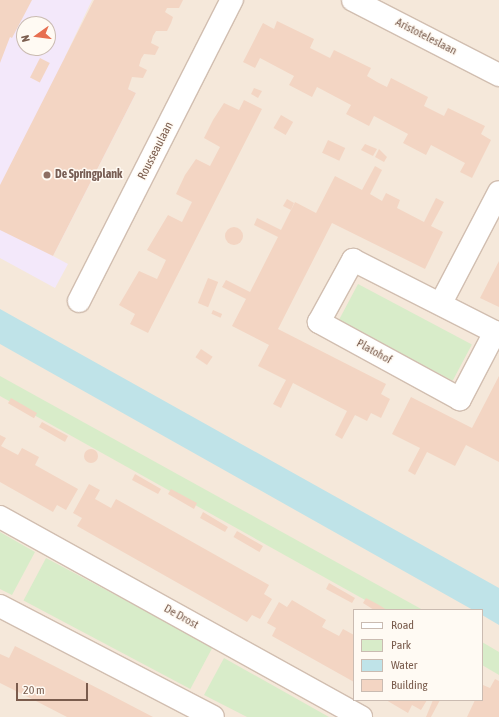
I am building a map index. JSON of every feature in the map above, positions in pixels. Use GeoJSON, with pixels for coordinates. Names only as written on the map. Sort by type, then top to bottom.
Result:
{"type":"FeatureCollection","features":[{"type":"Feature","properties":{"kind":"street","name":"Rousseaulaan"},"geometry":{"type":"LineString","coordinates":[[79,301],[232,0]]}},
{"type":"Feature","properties":{"kind":"street","name":"Aristoteleslaan"},"geometry":{"type":"LineString","coordinates":[[353,0],[499,74]]}},
{"type":"Feature","properties":{"kind":"street"},"geometry":{"type":"LineString","coordinates":[[441,304],[499,192]]}},
{"type":"Feature","properties":{"kind":"street","name":"Platohof"},"geometry":{"type":"LineString","coordinates":[[352,260],[441,304],[495,332],[460,398],[318,322],[352,260]]}},
{"type":"Feature","properties":{"kind":"street","name":"De Drost"},"geometry":{"type":"LineString","coordinates":[[0,517],[361,717]]}},
{"type":"Feature","properties":{"kind":"street"},"geometry":{"type":"LineString","coordinates":[[0,606],[213,717]]}},
{"type":"Feature","properties":{"kind":"shaded area"},"geometry":{"type":"Polygon","coordinates":[[[0,0],[499,0],[499,717],[0,717],[0,0]]]}},
{"type":"Feature","properties":{"kind":"shaded area","name":"De Springplank"},"geometry":{"type":"Polygon","coordinates":[[[0,0],[92,0],[65,57],[136,93],[53,256],[68,264],[55,288],[0,258],[0,0]]]}},
{"type":"Feature","properties":{"kind":"green space"},"geometry":{"type":"Polygon","coordinates":[[[358,284],[472,345],[453,381],[339,320],[358,284]]]}},
{"type":"Feature","properties":{"kind":"green space"},"geometry":{"type":"Polygon","coordinates":[[[0,376],[421,609],[381,609],[0,396],[0,376]]]}},
{"type":"Feature","properties":{"kind":"green space"},"geometry":{"type":"Polygon","coordinates":[[[0,532],[35,552],[12,595],[0,589],[0,532]]]}},
{"type":"Feature","properties":{"kind":"green space"},"geometry":{"type":"Polygon","coordinates":[[[46,558],[213,647],[190,689],[23,600],[46,558]]]}},
{"type":"Feature","properties":{"kind":"green space"},"geometry":{"type":"Polygon","coordinates":[[[483,643],[499,652],[499,675],[483,666],[483,643]]]}},
{"type":"Feature","properties":{"kind":"green space"},"geometry":{"type":"Polygon","coordinates":[[[224,658],[329,717],[247,717],[204,695],[224,658]]]}},
{"type":"Feature","properties":{"kind":"water"},"geometry":{"type":"Polygon","coordinates":[[[0,309],[499,588],[499,625],[483,616],[483,609],[471,609],[0,344],[0,309]]]}},
{"type":"Feature","properties":{"kind":"building"},"geometry":{"type":"Polygon","coordinates":[[[0,0],[32,0],[24,16],[16,16],[16,30],[12,38],[10,37],[0,63],[0,0]]]}},
{"type":"Feature","properties":{"kind":"building"},"geometry":{"type":"Polygon","coordinates":[[[94,0],[183,0],[179,8],[167,8],[165,12],[173,17],[167,31],[156,31],[153,36],[151,43],[159,47],[155,55],[144,54],[141,59],[139,66],[147,70],[143,78],[132,77],[128,89],[136,93],[53,256],[0,230],[0,185],[94,0]]]}},
{"type":"Feature","properties":{"kind":"building"},"geometry":{"type":"Polygon","coordinates":[[[277,21],[314,39],[310,48],[330,58],[334,50],[371,68],[367,76],[377,82],[387,87],[391,78],[428,97],[424,106],[444,116],[448,108],[485,126],[481,134],[491,140],[472,178],[460,172],[465,163],[431,145],[426,155],[403,143],[408,134],[374,116],[369,126],[346,114],[351,105],[317,87],[312,97],[289,85],[294,76],[260,58],[255,68],[243,62],[263,23],[274,29],[277,21]]]}},
{"type":"Feature","properties":{"kind":"building"},"geometry":{"type":"Polygon","coordinates":[[[40,58],[50,63],[40,83],[30,78],[40,58]]]}},
{"type":"Feature","properties":{"kind":"building"},"geometry":{"type":"Polygon","coordinates":[[[254,88],[262,91],[258,98],[251,94],[254,88]]]}},
{"type":"Feature","properties":{"kind":"building"},"geometry":{"type":"Polygon","coordinates":[[[244,100],[262,109],[148,333],[130,324],[135,314],[119,305],[139,271],[157,279],[166,260],[147,250],[168,215],[182,222],[192,202],[176,194],[185,175],[196,159],[210,166],[220,147],[204,138],[213,120],[224,103],[239,110],[244,100]]]}},
{"type":"Feature","properties":{"kind":"building"},"geometry":{"type":"Polygon","coordinates":[[[281,115],[293,122],[286,135],[274,128],[281,115]]]}},
{"type":"Feature","properties":{"kind":"building"},"geometry":{"type":"Polygon","coordinates":[[[328,140],[345,148],[339,161],[322,153],[328,140]]]}},
{"type":"Feature","properties":{"kind":"building"},"geometry":{"type":"Polygon","coordinates":[[[365,144],[377,149],[373,156],[361,150],[365,144]]]}},
{"type":"Feature","properties":{"kind":"building"},"geometry":{"type":"Polygon","coordinates":[[[379,149],[387,157],[384,162],[375,157],[379,149]]]}},
{"type":"Feature","properties":{"kind":"building"},"geometry":{"type":"Polygon","coordinates":[[[375,166],[382,170],[370,194],[382,201],[386,193],[400,200],[397,208],[424,222],[436,198],[444,202],[431,226],[443,232],[425,269],[332,223],[278,329],[386,384],[381,394],[390,399],[381,418],[371,413],[367,421],[355,415],[342,439],[335,435],[347,411],[293,383],[281,408],[273,404],[286,380],[258,366],[269,345],[232,326],[246,299],[222,287],[226,280],[250,292],[278,237],[254,225],[257,218],[281,230],[295,202],[316,213],[335,176],[362,190],[375,166]]]}},
{"type":"Feature","properties":{"kind":"building"},"geometry":{"type":"Polygon","coordinates":[[[287,199],[294,203],[291,210],[283,206],[287,199]]]}},
{"type":"Feature","properties":{"kind":"building"},"geometry":{"type":"Polygon","coordinates":[[[234,227],[240,230],[243,236],[240,242],[234,245],[228,242],[225,236],[228,230],[234,227]]]}},
{"type":"Feature","properties":{"kind":"building"},"geometry":{"type":"Polygon","coordinates":[[[499,261],[499,307],[480,298],[499,261]]]}},
{"type":"Feature","properties":{"kind":"building"},"geometry":{"type":"Polygon","coordinates":[[[208,278],[218,282],[208,307],[198,303],[208,278]]]}},
{"type":"Feature","properties":{"kind":"building"},"geometry":{"type":"Polygon","coordinates":[[[213,310],[222,314],[221,318],[211,314],[213,310]]]}},
{"type":"Feature","properties":{"kind":"building"},"geometry":{"type":"Polygon","coordinates":[[[201,349],[213,357],[207,365],[195,357],[201,349]]]}},
{"type":"Feature","properties":{"kind":"building"},"geometry":{"type":"Polygon","coordinates":[[[499,376],[499,462],[466,445],[455,466],[427,452],[415,475],[408,471],[420,448],[392,434],[411,397],[472,428],[499,376]]]}},
{"type":"Feature","properties":{"kind":"building"},"geometry":{"type":"Polygon","coordinates":[[[11,398],[37,413],[34,418],[8,403],[11,398]]]}},
{"type":"Feature","properties":{"kind":"building"},"geometry":{"type":"Polygon","coordinates":[[[42,422],[68,436],[65,442],[39,427],[42,422]]]}},
{"type":"Feature","properties":{"kind":"building"},"geometry":{"type":"Polygon","coordinates":[[[0,435],[6,438],[1,446],[18,455],[22,448],[39,457],[35,465],[78,489],[66,510],[57,505],[53,512],[0,482],[0,435]]]}},
{"type":"Feature","properties":{"kind":"building"},"geometry":{"type":"Polygon","coordinates":[[[91,449],[96,451],[98,456],[96,461],[91,463],[86,461],[84,456],[86,451],[91,449]]]}},
{"type":"Feature","properties":{"kind":"building"},"geometry":{"type":"Polygon","coordinates":[[[135,474],[161,489],[158,494],[132,480],[135,474]]]}},
{"type":"Feature","properties":{"kind":"building"},"geometry":{"type":"Polygon","coordinates":[[[89,484],[100,490],[95,499],[111,508],[116,499],[269,585],[264,594],[272,599],[260,619],[252,615],[247,622],[77,526],[82,518],[73,513],[89,484]]]}},
{"type":"Feature","properties":{"kind":"building"},"geometry":{"type":"Polygon","coordinates":[[[171,489],[197,503],[194,509],[168,494],[171,489]]]}},
{"type":"Feature","properties":{"kind":"building"},"geometry":{"type":"Polygon","coordinates":[[[203,512],[228,527],[225,532],[200,518],[203,512]]]}},
{"type":"Feature","properties":{"kind":"building"},"geometry":{"type":"Polygon","coordinates":[[[237,531],[263,546],[259,552],[234,537],[237,531]]]}},
{"type":"Feature","properties":{"kind":"building"},"geometry":{"type":"Polygon","coordinates":[[[329,583],[355,598],[352,603],[326,589],[329,583]]]}},
{"type":"Feature","properties":{"kind":"building"},"geometry":{"type":"Polygon","coordinates":[[[366,598],[385,609],[372,609],[363,603],[366,598]]]}},
{"type":"Feature","properties":{"kind":"building"},"geometry":{"type":"Polygon","coordinates":[[[292,600],[326,620],[322,627],[339,636],[343,629],[353,634],[353,681],[272,636],[276,628],[267,623],[279,602],[287,607],[292,600]]]}},
{"type":"Feature","properties":{"kind":"building"},"geometry":{"type":"Polygon","coordinates":[[[15,646],[153,717],[67,717],[0,683],[0,654],[9,658],[15,646]]]}},
{"type":"Feature","properties":{"kind":"building"},"geometry":{"type":"Polygon","coordinates":[[[495,679],[499,681],[499,717],[467,717],[475,701],[483,701],[483,685],[490,688],[495,679]]]}},
{"type":"Feature","properties":{"kind":"building"},"geometry":{"type":"Polygon","coordinates":[[[388,701],[426,701],[421,710],[412,705],[408,713],[388,701]]]}},
{"type":"Feature","properties":{"kind":"building"},"geometry":{"type":"Polygon","coordinates":[[[433,701],[439,701],[431,717],[426,717],[433,701]]]}},
{"type":"Feature","properties":{"kind":"place","name":"De Springplank"},"geometry":{"type":"Point","coordinates":[47,175]}}]}
